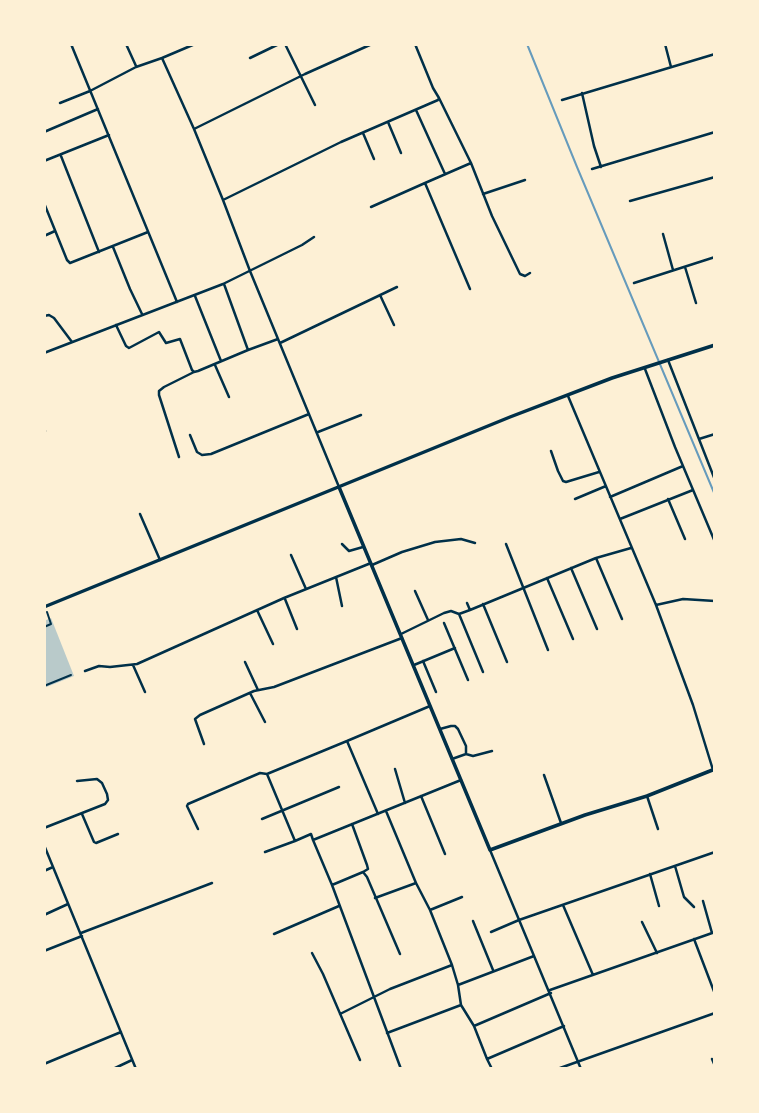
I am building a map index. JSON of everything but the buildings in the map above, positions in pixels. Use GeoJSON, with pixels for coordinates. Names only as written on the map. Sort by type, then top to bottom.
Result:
{"type":"FeatureCollection","features":[{"type":"Feature","properties":{"kind":"street"},"geometry":{"type":"LineString","coordinates":[[71,44],[177,302]]}},
{"type":"Feature","properties":{"kind":"street"},"geometry":{"type":"LineString","coordinates":[[126,44],[136,67]]}},
{"type":"Feature","properties":{"kind":"street"},"geometry":{"type":"LineString","coordinates":[[60,103],[136,67],[195,44]]}},
{"type":"Feature","properties":{"kind":"street"},"geometry":{"type":"LineString","coordinates":[[250,58],[279,44]]}},
{"type":"Feature","properties":{"kind":"street"},"geometry":{"type":"LineString","coordinates":[[285,44],[315,105]]}},
{"type":"Feature","properties":{"kind":"street"},"geometry":{"type":"LineString","coordinates":[[194,129],[372,44]]}},
{"type":"Feature","properties":{"kind":"street"},"geometry":{"type":"LineString","coordinates":[[415,44],[520,274],[525,276],[530,273]]}},
{"type":"Feature","properties":{"kind":"street"},"geometry":{"type":"LineString","coordinates":[[665,44],[671,66]]}},
{"type":"Feature","properties":{"kind":"street"},"geometry":{"type":"LineString","coordinates":[[562,100],[715,54]]}},
{"type":"Feature","properties":{"kind":"street"},"geometry":{"type":"LineString","coordinates":[[162,58],[194,129],[250,271],[581,1069]]}},
{"type":"Feature","properties":{"kind":"street"},"geometry":{"type":"LineString","coordinates":[[582,93],[601,167]]}},
{"type":"Feature","properties":{"kind":"street"},"geometry":{"type":"LineString","coordinates":[[223,200],[439,98]]}},
{"type":"Feature","properties":{"kind":"street"},"geometry":{"type":"LineString","coordinates":[[44,132],[98,109]]}},
{"type":"Feature","properties":{"kind":"street"},"geometry":{"type":"LineString","coordinates":[[416,110],[445,174]]}},
{"type":"Feature","properties":{"kind":"street"},"geometry":{"type":"LineString","coordinates":[[387,122],[401,153]]}},
{"type":"Feature","properties":{"kind":"street"},"geometry":{"type":"LineString","coordinates":[[363,132],[374,159]]}},
{"type":"Feature","properties":{"kind":"street"},"geometry":{"type":"LineString","coordinates":[[592,169],[715,132]]}},
{"type":"Feature","properties":{"kind":"street"},"geometry":{"type":"LineString","coordinates":[[44,161],[109,135]]}},
{"type":"Feature","properties":{"kind":"street"},"geometry":{"type":"LineString","coordinates":[[61,156],[99,252]]}},
{"type":"Feature","properties":{"kind":"street"},"geometry":{"type":"LineString","coordinates":[[371,207],[471,163]]}},
{"type":"Feature","properties":{"kind":"street"},"geometry":{"type":"LineString","coordinates":[[630,201],[715,177]]}},
{"type":"Feature","properties":{"kind":"street"},"geometry":{"type":"LineString","coordinates":[[483,194],[525,180]]}},
{"type":"Feature","properties":{"kind":"street"},"geometry":{"type":"LineString","coordinates":[[425,183],[470,289]]}},
{"type":"Feature","properties":{"kind":"street"},"geometry":{"type":"LineString","coordinates":[[44,203],[70,263],[149,232]]}},
{"type":"Feature","properties":{"kind":"street"},"geometry":{"type":"LineString","coordinates":[[44,236],[55,231]]}},
{"type":"Feature","properties":{"kind":"street"},"geometry":{"type":"LineString","coordinates":[[663,234],[673,270]]}},
{"type":"Feature","properties":{"kind":"street"},"geometry":{"type":"LineString","coordinates":[[44,353],[223,284],[302,246],[314,237]]}},
{"type":"Feature","properties":{"kind":"street"},"geometry":{"type":"LineString","coordinates":[[113,247],[142,315]]}},
{"type":"Feature","properties":{"kind":"street"},"geometry":{"type":"LineString","coordinates":[[634,283],[715,257]]}},
{"type":"Feature","properties":{"kind":"street"},"geometry":{"type":"LineString","coordinates":[[685,267],[696,303]]}},
{"type":"Feature","properties":{"kind":"street"},"geometry":{"type":"LineString","coordinates":[[223,284],[248,351]]}},
{"type":"Feature","properties":{"kind":"street"},"geometry":{"type":"LineString","coordinates":[[179,457],[159,395],[159,391],[164,387],[221,361],[279,341],[397,287]]}},
{"type":"Feature","properties":{"kind":"street"},"geometry":{"type":"LineString","coordinates":[[380,295],[394,325]]}},
{"type":"Feature","properties":{"kind":"street"},"geometry":{"type":"LineString","coordinates":[[195,296],[221,361]]}},
{"type":"Feature","properties":{"kind":"street"},"geometry":{"type":"LineString","coordinates":[[44,316],[54,318],[72,342]]}},
{"type":"Feature","properties":{"kind":"street"},"geometry":{"type":"LineString","coordinates":[[116,325],[129,348],[159,332],[166,343],[180,339],[194,372]]}},
{"type":"Feature","properties":{"kind":"street"},"geometry":{"type":"LineString","coordinates":[[44,627],[51,624],[45,610],[160,560],[510,417],[612,378],[715,345]]}},
{"type":"Feature","properties":{"kind":"street"},"geometry":{"type":"LineString","coordinates":[[667,361],[715,480]]}},
{"type":"Feature","properties":{"kind":"street"},"geometry":{"type":"LineString","coordinates":[[215,364],[229,397]]}},
{"type":"Feature","properties":{"kind":"street"},"geometry":{"type":"LineString","coordinates":[[645,369],[715,542]]}},
{"type":"Feature","properties":{"kind":"street"},"geometry":{"type":"LineString","coordinates":[[490,850],[714,770],[694,705],[656,605],[568,396]]}},
{"type":"Feature","properties":{"kind":"street"},"geometry":{"type":"LineString","coordinates":[[190,435],[197,452],[202,456],[309,414]]}},
{"type":"Feature","properties":{"kind":"street"},"geometry":{"type":"LineString","coordinates":[[317,433],[361,415]]}},
{"type":"Feature","properties":{"kind":"street"},"geometry":{"type":"LineString","coordinates":[[699,439],[715,434]]}},
{"type":"Feature","properties":{"kind":"street"},"geometry":{"type":"LineString","coordinates":[[551,451],[563,481],[600,472]]}},
{"type":"Feature","properties":{"kind":"street"},"geometry":{"type":"LineString","coordinates":[[610,497],[683,466]]}},
{"type":"Feature","properties":{"kind":"street"},"geometry":{"type":"LineString","coordinates":[[575,499],[606,486]]}},
{"type":"Feature","properties":{"kind":"street"},"geometry":{"type":"LineString","coordinates":[[620,519],[693,490]]}},
{"type":"Feature","properties":{"kind":"street"},"geometry":{"type":"LineString","coordinates":[[668,499],[685,540]]}},
{"type":"Feature","properties":{"kind":"street"},"geometry":{"type":"LineString","coordinates":[[141,514],[160,560]]}},
{"type":"Feature","properties":{"kind":"street"},"geometry":{"type":"LineString","coordinates":[[85,671],[99,666],[133,665],[306,589],[402,552],[435,542],[461,539],[475,543]]}},
{"type":"Feature","properties":{"kind":"street"},"geometry":{"type":"LineString","coordinates":[[342,544],[349,551],[365,547]]}},
{"type":"Feature","properties":{"kind":"street"},"geometry":{"type":"LineString","coordinates":[[506,544],[548,650]]}},
{"type":"Feature","properties":{"kind":"street"},"geometry":{"type":"LineString","coordinates":[[204,744],[196,724],[197,717],[250,693],[274,687],[401,636],[428,620],[451,611],[459,614],[596,558],[631,548]]}},
{"type":"Feature","properties":{"kind":"street"},"geometry":{"type":"LineString","coordinates":[[291,555],[306,589]]}},
{"type":"Feature","properties":{"kind":"street"},"geometry":{"type":"LineString","coordinates":[[596,558],[622,619]]}},
{"type":"Feature","properties":{"kind":"street"},"geometry":{"type":"LineString","coordinates":[[572,568],[597,629]]}},
{"type":"Feature","properties":{"kind":"street"},"geometry":{"type":"LineString","coordinates":[[336,577],[342,606]]}},
{"type":"Feature","properties":{"kind":"street"},"geometry":{"type":"LineString","coordinates":[[547,578],[573,639]]}},
{"type":"Feature","properties":{"kind":"street"},"geometry":{"type":"LineString","coordinates":[[415,591],[428,620]]}},
{"type":"Feature","properties":{"kind":"street"},"geometry":{"type":"LineString","coordinates":[[285,598],[297,629]]}},
{"type":"Feature","properties":{"kind":"street"},"geometry":{"type":"LineString","coordinates":[[656,605],[683,599],[715,601]]}},
{"type":"Feature","properties":{"kind":"street"},"geometry":{"type":"LineString","coordinates":[[467,603],[470,610]]}},
{"type":"Feature","properties":{"kind":"street"},"geometry":{"type":"LineString","coordinates":[[483,604],[507,662]]}},
{"type":"Feature","properties":{"kind":"street"},"geometry":{"type":"LineString","coordinates":[[257,610],[273,644]]}},
{"type":"Feature","properties":{"kind":"street"},"geometry":{"type":"LineString","coordinates":[[459,614],[483,672]]}},
{"type":"Feature","properties":{"kind":"street"},"geometry":{"type":"LineString","coordinates":[[444,623],[468,680]]}},
{"type":"Feature","properties":{"kind":"street"},"geometry":{"type":"LineString","coordinates":[[414,666],[455,648]]}},
{"type":"Feature","properties":{"kind":"street"},"geometry":{"type":"LineString","coordinates":[[423,661],[436,692]]}},
{"type":"Feature","properties":{"kind":"street"},"geometry":{"type":"LineString","coordinates":[[246,662],[258,690]]}},
{"type":"Feature","properties":{"kind":"street"},"geometry":{"type":"LineString","coordinates":[[133,665],[145,692]]}},
{"type":"Feature","properties":{"kind":"street"},"geometry":{"type":"LineString","coordinates":[[44,686],[71,675]]}},
{"type":"Feature","properties":{"kind":"street"},"geometry":{"type":"LineString","coordinates":[[250,693],[265,722]]}},
{"type":"Feature","properties":{"kind":"street"},"geometry":{"type":"LineString","coordinates":[[198,829],[188,804],[430,706]]}},
{"type":"Feature","properties":{"kind":"street"},"geometry":{"type":"LineString","coordinates":[[440,729],[451,726],[458,729],[467,754]]}},
{"type":"Feature","properties":{"kind":"street"},"geometry":{"type":"LineString","coordinates":[[347,741],[378,814]]}},
{"type":"Feature","properties":{"kind":"street"},"geometry":{"type":"LineString","coordinates":[[452,759],[492,751]]}},
{"type":"Feature","properties":{"kind":"street"},"geometry":{"type":"LineString","coordinates":[[395,769],[405,803]]}},
{"type":"Feature","properties":{"kind":"street"},"geometry":{"type":"LineString","coordinates":[[267,774],[295,841]]}},
{"type":"Feature","properties":{"kind":"street"},"geometry":{"type":"LineString","coordinates":[[544,775],[561,823]]}},
{"type":"Feature","properties":{"kind":"street"},"geometry":{"type":"LineString","coordinates":[[44,828],[104,804],[108,798],[102,783],[97,779],[77,781]]}},
{"type":"Feature","properties":{"kind":"street"},"geometry":{"type":"LineString","coordinates":[[313,840],[461,780]]}},
{"type":"Feature","properties":{"kind":"street"},"geometry":{"type":"LineString","coordinates":[[262,819],[339,787]]}},
{"type":"Feature","properties":{"kind":"street"},"geometry":{"type":"LineString","coordinates":[[421,796],[445,854]]}},
{"type":"Feature","properties":{"kind":"street"},"geometry":{"type":"LineString","coordinates":[[646,796],[659,829]]}},
{"type":"Feature","properties":{"kind":"street"},"geometry":{"type":"LineString","coordinates":[[386,811],[452,965],[461,1005],[474,1026],[492,1069]]}},
{"type":"Feature","properties":{"kind":"street"},"geometry":{"type":"LineString","coordinates":[[82,814],[94,842],[118,834]]}},
{"type":"Feature","properties":{"kind":"street"},"geometry":{"type":"LineString","coordinates":[[332,885],[368,869],[352,824]]}},
{"type":"Feature","properties":{"kind":"street"},"geometry":{"type":"LineString","coordinates":[[265,852],[311,834],[401,1069]]}},
{"type":"Feature","properties":{"kind":"street"},"geometry":{"type":"LineString","coordinates":[[44,845],[136,1069]]}},
{"type":"Feature","properties":{"kind":"street"},"geometry":{"type":"LineString","coordinates":[[491,932],[519,919],[715,852]]}},
{"type":"Feature","properties":{"kind":"street"},"geometry":{"type":"LineString","coordinates":[[675,866],[684,897],[694,907]]}},
{"type":"Feature","properties":{"kind":"street"},"geometry":{"type":"LineString","coordinates":[[44,871],[53,867]]}},
{"type":"Feature","properties":{"kind":"street"},"geometry":{"type":"LineString","coordinates":[[363,872],[400,954]]}},
{"type":"Feature","properties":{"kind":"street"},"geometry":{"type":"LineString","coordinates":[[650,874],[659,906]]}},
{"type":"Feature","properties":{"kind":"street"},"geometry":{"type":"LineString","coordinates":[[44,951],[212,883]]}},
{"type":"Feature","properties":{"kind":"street"},"geometry":{"type":"LineString","coordinates":[[374,898],[416,883]]}},
{"type":"Feature","properties":{"kind":"street"},"geometry":{"type":"LineString","coordinates":[[430,910],[463,897]]}},
{"type":"Feature","properties":{"kind":"street"},"geometry":{"type":"LineString","coordinates":[[474,1026],[593,975],[714,932],[703,901]]}},
{"type":"Feature","properties":{"kind":"street"},"geometry":{"type":"LineString","coordinates":[[44,915],[68,904]]}},
{"type":"Feature","properties":{"kind":"street"},"geometry":{"type":"LineString","coordinates":[[563,905],[593,975]]}},
{"type":"Feature","properties":{"kind":"street"},"geometry":{"type":"LineString","coordinates":[[274,934],[340,906]]}},
{"type":"Feature","properties":{"kind":"street"},"geometry":{"type":"LineString","coordinates":[[473,921],[494,971]]}},
{"type":"Feature","properties":{"kind":"street"},"geometry":{"type":"LineString","coordinates":[[642,922],[657,953]]}},
{"type":"Feature","properties":{"kind":"street"},"geometry":{"type":"LineString","coordinates":[[694,939],[715,994]]}},
{"type":"Feature","properties":{"kind":"street"},"geometry":{"type":"LineString","coordinates":[[312,953],[360,1060]]}},
{"type":"Feature","properties":{"kind":"street"},"geometry":{"type":"LineString","coordinates":[[458,985],[534,956]]}},
{"type":"Feature","properties":{"kind":"street"},"geometry":{"type":"LineString","coordinates":[[340,1014],[390,989],[452,965]]}},
{"type":"Feature","properties":{"kind":"street"},"geometry":{"type":"LineString","coordinates":[[387,1033],[461,1005]]}},
{"type":"Feature","properties":{"kind":"street"},"geometry":{"type":"LineString","coordinates":[[560,1068],[715,1013]]}},
{"type":"Feature","properties":{"kind":"street"},"geometry":{"type":"LineString","coordinates":[[487,1059],[564,1026]]}},
{"type":"Feature","properties":{"kind":"street"},"geometry":{"type":"LineString","coordinates":[[44,1064],[121,1032]]}},
{"type":"Feature","properties":{"kind":"street"},"geometry":{"type":"LineString","coordinates":[[712,1059],[715,1066]]}},
{"type":"Feature","properties":{"kind":"street"},"geometry":{"type":"LineString","coordinates":[[113,1069],[132,1060]]}},
{"type":"Feature","properties":{"kind":"shaded area"},"geometry":{"type":"Polygon","coordinates":[[[51,618],[74,676],[44,688],[44,621],[51,618]]]}},
{"type":"Feature","properties":{"kind":"waterway"},"geometry":{"type":"LineString","coordinates":[[527,44],[715,495]]}}]}
